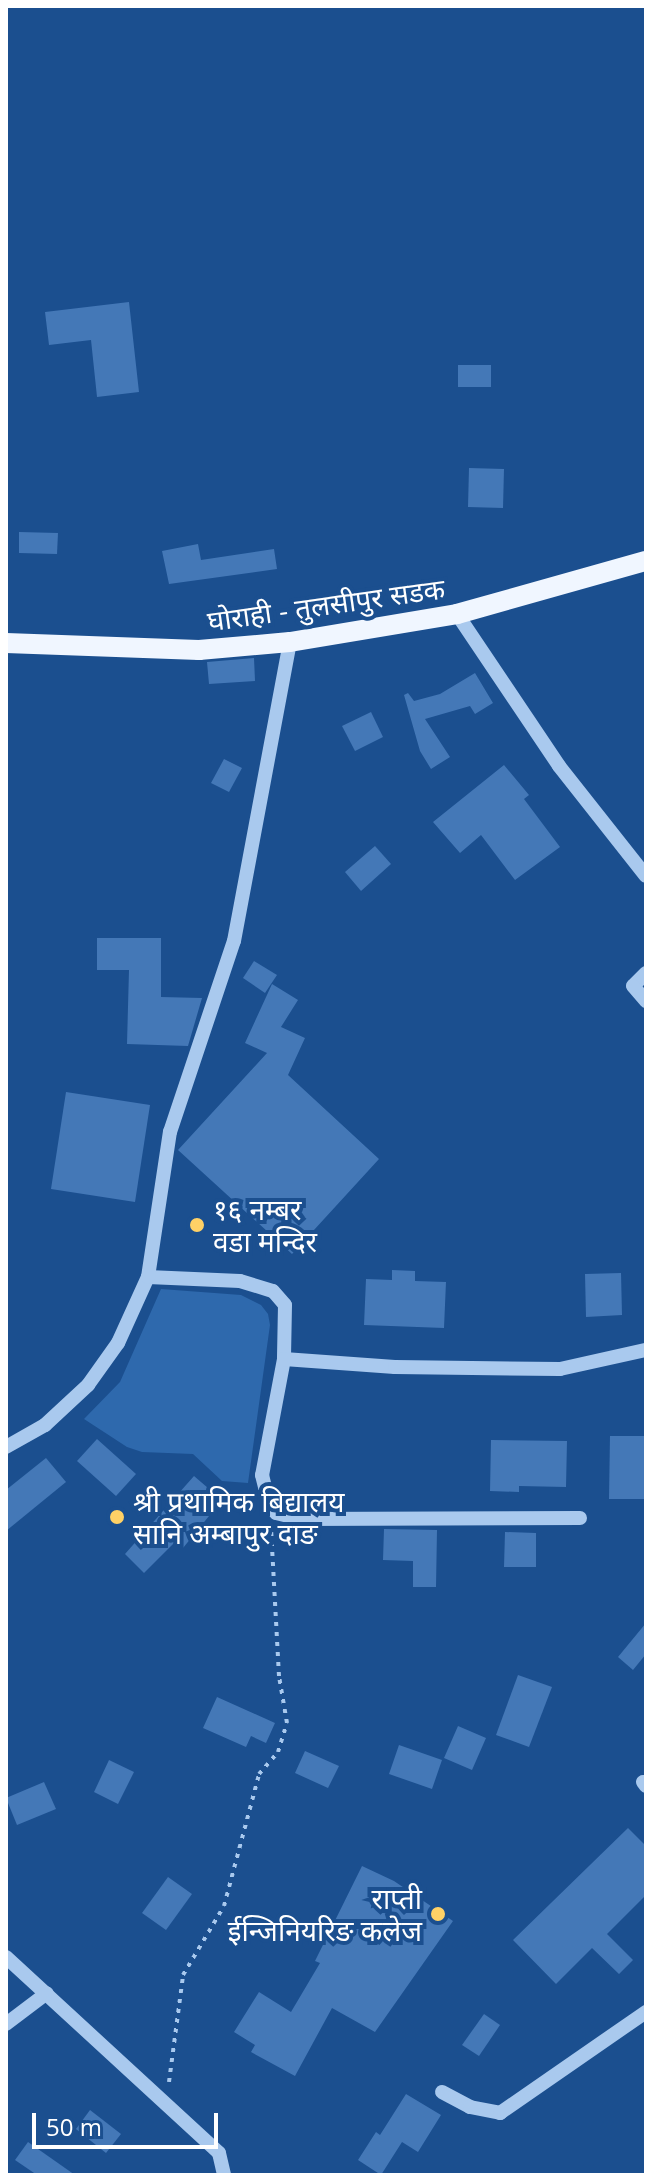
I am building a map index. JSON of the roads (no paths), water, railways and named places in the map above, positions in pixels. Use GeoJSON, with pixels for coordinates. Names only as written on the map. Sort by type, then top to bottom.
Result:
{"type":"FeatureCollection","features":[{"type":"Feature","properties":{"kind":"main road","name":"घोराही - तुलसीपुर सडक"},"geometry":{"type":"LineString","coordinates":[[6,643],[199,650],[290,642],[457,614],[646,561]]}},
{"type":"Feature","properties":{"kind":"street"},"geometry":{"type":"LineString","coordinates":[[457,614],[559,766],[646,876]]}},
{"type":"Feature","properties":{"kind":"street"},"geometry":{"type":"LineString","coordinates":[[6,1447],[45,1425],[88,1385],[118,1343],[148,1277],[170,1132],[234,941],[290,642]]}},
{"type":"Feature","properties":{"kind":"street"},"geometry":{"type":"LineString","coordinates":[[646,973],[633,986],[646,1001]]}},
{"type":"Feature","properties":{"kind":"street"},"geometry":{"type":"LineString","coordinates":[[148,1277],[240,1281],[273,1291],[285,1305],[284,1359],[262,1475],[269,1503],[276,1513],[300,1519],[580,1518]]}},
{"type":"Feature","properties":{"kind":"street"},"geometry":{"type":"LineString","coordinates":[[284,1359],[395,1367],[560,1369],[646,1350]]}},
{"type":"Feature","properties":{"kind":"street"},"geometry":{"type":"LineString","coordinates":[[6,1957],[219,2153],[224,2175]]}},
{"type":"Feature","properties":{"kind":"street"},"geometry":{"type":"LineString","coordinates":[[6,2024],[47,1993]]}},
{"type":"Feature","properties":{"kind":"street"},"geometry":{"type":"LineString","coordinates":[[442,2092],[470,2107],[500,2113],[646,2012]]}},
{"type":"Feature","properties":{"kind":"place","name":"१६ नम्बर वडा मन्दिर"},"geometry":{"type":"Point","coordinates":[197,1225]}},
{"type":"Feature","properties":{"kind":"place","name":"श्री प्रथामिक बिद्यालय सानि अम्बापुर दाङ"},"geometry":{"type":"Point","coordinates":[117,1517]}},
{"type":"Feature","properties":{"kind":"place","name":"राप्ती ईन्जिनियरिङ कलेज"},"geometry":{"type":"Point","coordinates":[438,1914]}}]}
